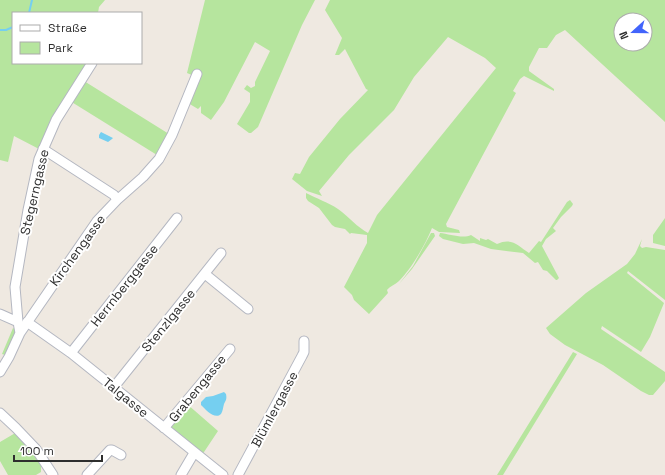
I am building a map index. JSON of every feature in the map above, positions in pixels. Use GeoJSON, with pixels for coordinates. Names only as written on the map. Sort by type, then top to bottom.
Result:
{"type":"FeatureCollection","features":[{"type":"Feature","properties":{"kind":"street","name":"Stegerngasse"},"geometry":{"type":"LineString","coordinates":[[22,322],[16,287],[28,210],[39,159],[56,120],[91,64]]}},
{"type":"Feature","properties":{"kind":"street","name":"Kirchengasse"},"geometry":{"type":"LineString","coordinates":[[0,372],[20,333],[22,322],[97,220],[117,200],[144,177],[159,159],[172,135],[197,74]]}},
{"type":"Feature","properties":{"kind":"street"},"geometry":{"type":"LineString","coordinates":[[43,149],[114,195],[117,200]]}},
{"type":"Feature","properties":{"kind":"street","name":"Herrnberggasse"},"geometry":{"type":"LineString","coordinates":[[71,353],[177,218]]}},
{"type":"Feature","properties":{"kind":"street","name":"Stenzlgasse"},"geometry":{"type":"LineString","coordinates":[[114,387],[221,253]]}},
{"type":"Feature","properties":{"kind":"street"},"geometry":{"type":"LineString","coordinates":[[205,274],[248,309]]}},
{"type":"Feature","properties":{"kind":"street","name":"Talgasse"},"geometry":{"type":"LineString","coordinates":[[0,314],[22,322],[71,353],[223,475]]}},
{"type":"Feature","properties":{"kind":"street","name":"Blümlergasse"},"geometry":{"type":"LineString","coordinates":[[238,475],[304,352],[304,341]]}},
{"type":"Feature","properties":{"kind":"street","name":"Grabengasse"},"geometry":{"type":"LineString","coordinates":[[164,428],[230,349]]}},
{"type":"Feature","properties":{"kind":"street"},"geometry":{"type":"LineString","coordinates":[[0,413],[36,449],[54,475]]}},
{"type":"Feature","properties":{"kind":"street"},"geometry":{"type":"LineString","coordinates":[[87,475],[110,450],[121,455]]}},
{"type":"Feature","properties":{"kind":"street"},"geometry":{"type":"LineString","coordinates":[[180,475],[194,453]]}},
{"type":"Feature","properties":{"kind":"green space"},"geometry":{"type":"Polygon","coordinates":[[[0,0],[105,0],[99,7],[98,12],[12,12],[12,64],[86,64],[39,149],[14,136],[8,162],[0,160],[0,0]]]}},
{"type":"Feature","properties":{"kind":"green space"},"geometry":{"type":"Polygon","coordinates":[[[205,0],[315,0],[302,25],[258,127],[251,133],[237,124],[250,102],[250,93],[244,89],[247,85],[251,88],[255,86],[255,82],[270,51],[255,42],[224,102],[211,120],[201,113],[201,106],[198,109],[188,103],[199,78],[187,73],[205,0]]]}},
{"type":"Feature","properties":{"kind":"green space"},"geometry":{"type":"Polygon","coordinates":[[[330,0],[665,0],[665,122],[565,30],[556,35],[547,48],[539,48],[529,67],[529,71],[554,89],[554,91],[524,76],[520,79],[513,91],[516,93],[446,224],[447,227],[459,230],[460,233],[439,232],[432,228],[422,249],[409,270],[399,281],[387,290],[388,293],[369,314],[354,300],[352,295],[344,287],[367,243],[367,235],[350,234],[345,229],[332,225],[319,208],[308,201],[306,198],[306,193],[326,202],[342,212],[368,233],[377,215],[496,68],[485,58],[448,37],[414,77],[394,110],[349,155],[319,191],[322,196],[307,191],[292,179],[295,173],[300,174],[309,157],[340,119],[368,90],[366,89],[345,49],[339,55],[335,55],[342,38],[325,10],[330,0]]]}},
{"type":"Feature","properties":{"kind":"green space"},"geometry":{"type":"Polygon","coordinates":[[[84,81],[169,134],[157,155],[70,101],[84,81]]]}},
{"type":"Feature","properties":{"kind":"green space"},"geometry":{"type":"Polygon","coordinates":[[[570,200],[573,204],[572,206],[553,228],[556,231],[546,239],[542,246],[559,278],[557,280],[547,271],[543,270],[538,262],[535,263],[523,253],[491,249],[474,243],[463,244],[443,239],[439,236],[440,233],[460,236],[471,235],[480,241],[480,238],[486,240],[488,239],[497,244],[507,241],[518,245],[529,253],[539,241],[541,242],[567,202],[570,200]]]}},
{"type":"Feature","properties":{"kind":"green space"},"geometry":{"type":"Polygon","coordinates":[[[665,218],[665,246],[653,243],[653,235],[665,218]]]}},
{"type":"Feature","properties":{"kind":"green space"},"geometry":{"type":"Polygon","coordinates":[[[431,233],[434,233],[435,236],[412,269],[399,284],[413,266],[431,233]]]}},
{"type":"Feature","properties":{"kind":"green space"},"geometry":{"type":"Polygon","coordinates":[[[642,239],[640,246],[642,248],[646,247],[665,250],[665,300],[628,271],[627,273],[664,303],[650,337],[641,352],[602,326],[601,329],[665,372],[665,381],[653,395],[649,395],[641,391],[603,365],[565,345],[550,334],[546,328],[586,293],[627,264],[635,254],[642,239]]]}},
{"type":"Feature","properties":{"kind":"green space"},"geometry":{"type":"Polygon","coordinates":[[[13,328],[16,330],[8,356],[2,354],[13,328]]]}},
{"type":"Feature","properties":{"kind":"green space"},"geometry":{"type":"Polygon","coordinates":[[[573,352],[577,354],[503,475],[497,475],[573,352]]]}},
{"type":"Feature","properties":{"kind":"green space"},"geometry":{"type":"Polygon","coordinates":[[[187,404],[218,431],[202,455],[171,429],[171,425],[187,404]]]}},
{"type":"Feature","properties":{"kind":"green space"},"geometry":{"type":"Polygon","coordinates":[[[17,432],[31,448],[41,464],[41,472],[36,475],[8,475],[0,461],[0,442],[17,432]]]}},
{"type":"Feature","properties":{"kind":"water"},"geometry":{"type":"Polygon","coordinates":[[[101,132],[113,138],[108,142],[99,138],[101,132]]]}},
{"type":"Feature","properties":{"kind":"water"},"geometry":{"type":"Polygon","coordinates":[[[224,392],[226,394],[226,399],[222,413],[219,416],[211,414],[201,405],[201,402],[206,397],[224,392]]]}},
{"type":"Feature","properties":{"kind":"waterway"},"geometry":{"type":"LineString","coordinates":[[29,12],[32,0]]}},
{"type":"Feature","properties":{"kind":"waterway"},"geometry":{"type":"LineString","coordinates":[[0,30],[6,30],[12,27]]}}]}
